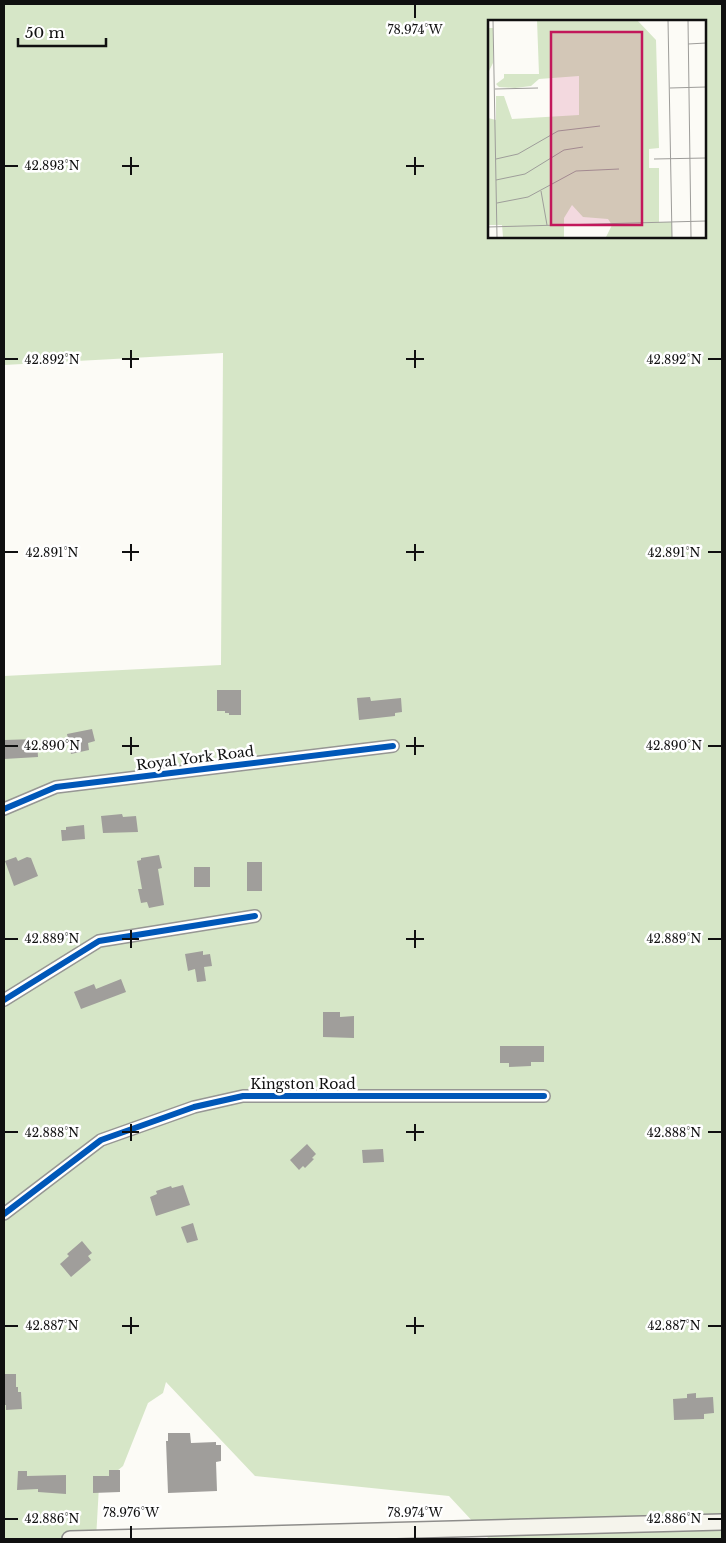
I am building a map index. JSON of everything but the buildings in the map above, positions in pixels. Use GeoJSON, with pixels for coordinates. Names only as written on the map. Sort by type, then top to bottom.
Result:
{"type":"FeatureCollection","features":[{"type":"Feature","properties":{"kind":"main road"},"geometry":{"type":"LineString","coordinates":[[70,1539],[722,1522]]}},
{"type":"Feature","properties":{"kind":"street","name":"Royal York Road"},"geometry":{"type":"LineString","coordinates":[[4,809],[56,787],[393,746]]}},
{"type":"Feature","properties":{"kind":"street"},"geometry":{"type":"LineString","coordinates":[[4,1000],[99,941],[255,916]]}},
{"type":"Feature","properties":{"kind":"street","name":"Kingston Road"},"geometry":{"type":"LineString","coordinates":[[4,1214],[101,1140],[194,1107],[243,1096],[544,1096]]}},
{"type":"Feature","properties":{"kind":"green space"},"geometry":{"type":"Polygon","coordinates":[[[4,4],[722,4],[722,1539],[489,1539],[449,1496],[255,1476],[166,1382],[163,1393],[148,1403],[123,1466],[99,1486],[96,1539],[4,1539],[4,676],[221,665],[223,353],[4,365],[4,4]]]}},
{"type":"Feature","properties":{"kind":"cycle path"},"geometry":{"type":"LineString","coordinates":[[4,809],[56,787],[393,746]]}},
{"type":"Feature","properties":{"kind":"cycle path"},"geometry":{"type":"LineString","coordinates":[[4,1000],[99,941],[255,916]]}},
{"type":"Feature","properties":{"kind":"cycle path"},"geometry":{"type":"LineString","coordinates":[[4,1214],[101,1140],[194,1107],[243,1096],[544,1096]]}}]}
